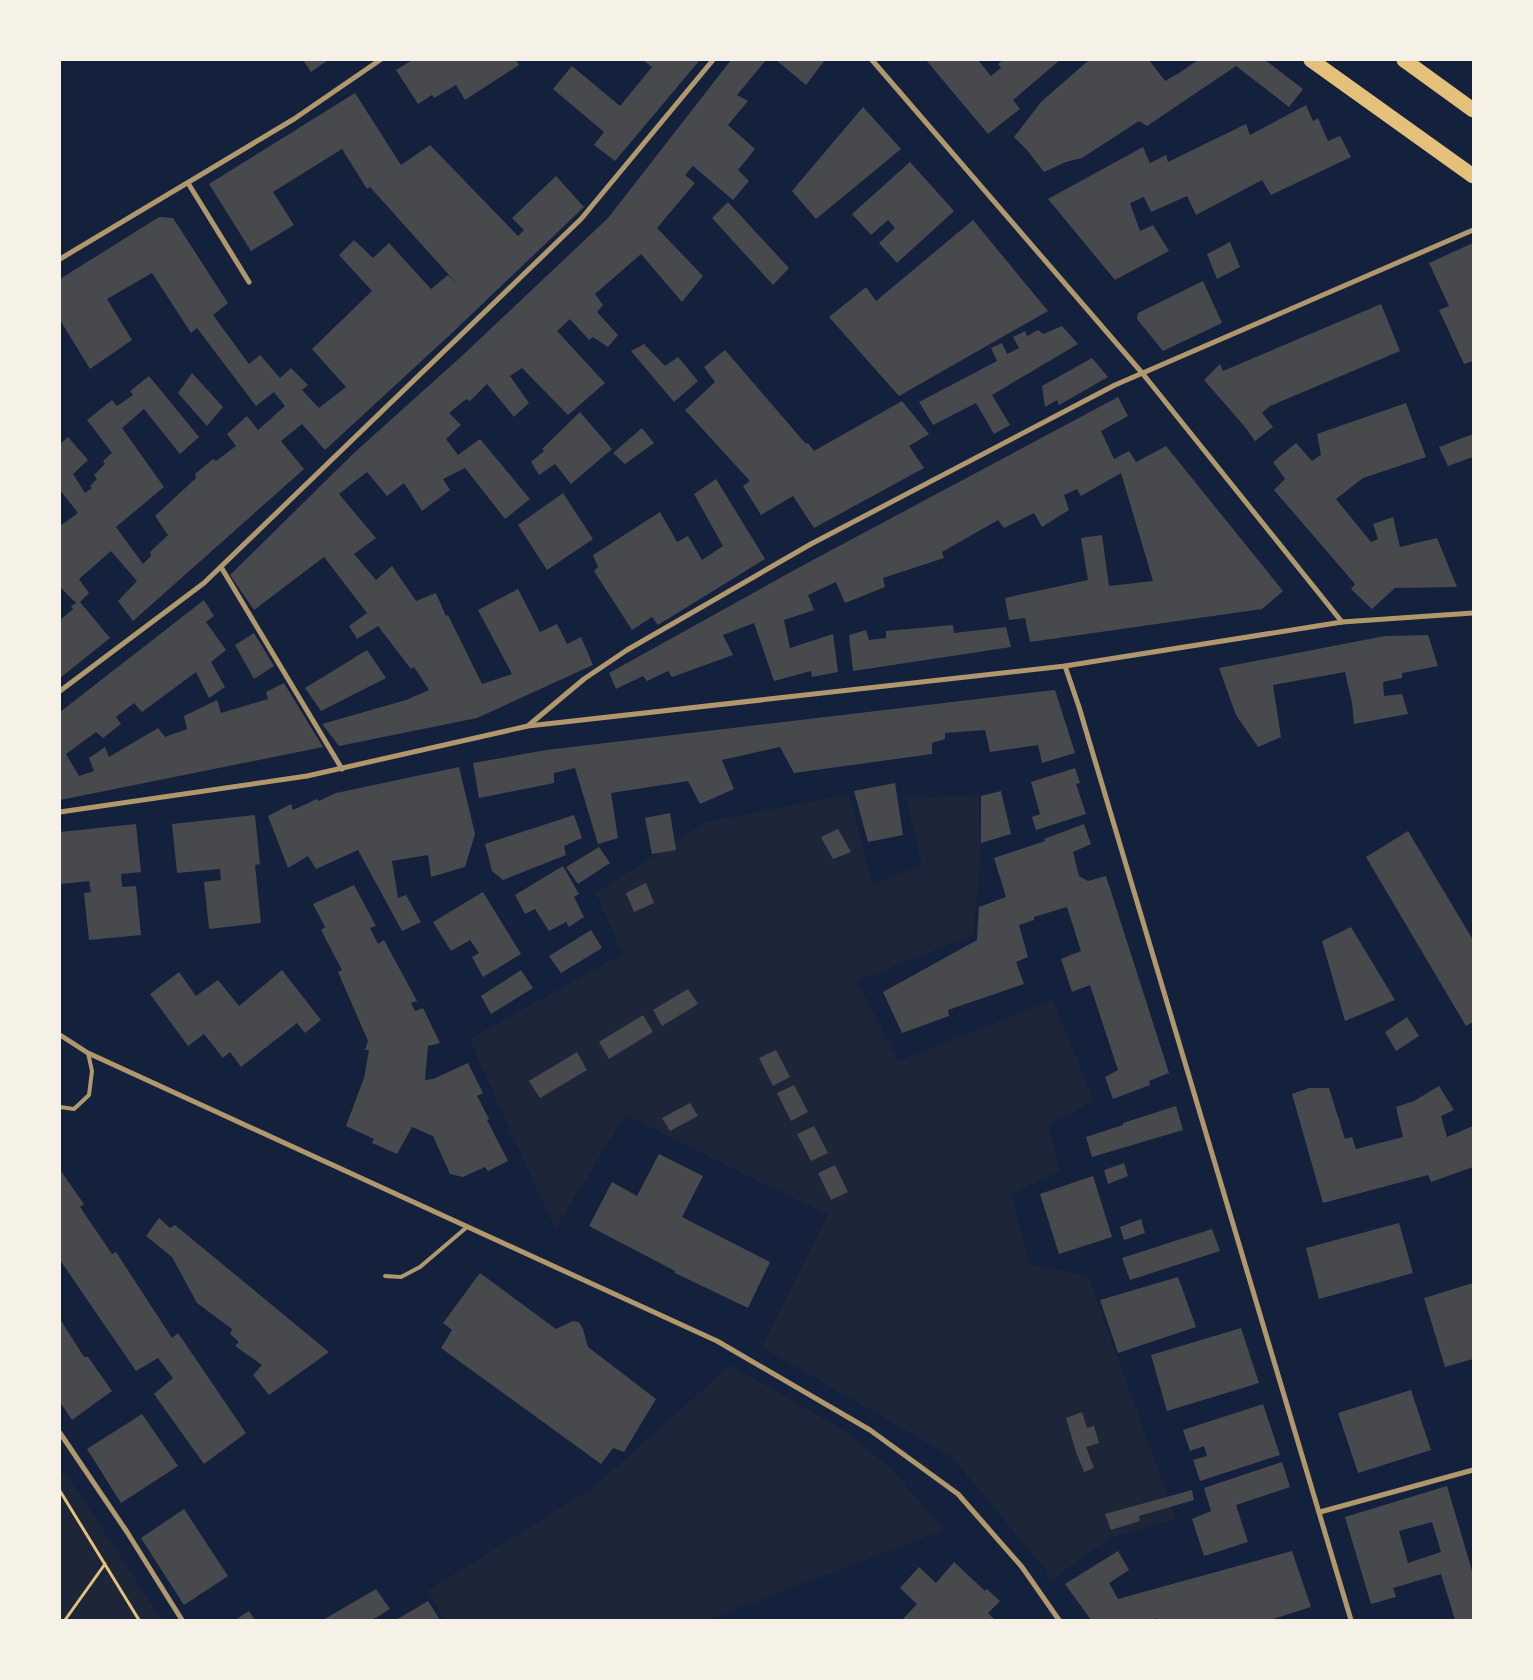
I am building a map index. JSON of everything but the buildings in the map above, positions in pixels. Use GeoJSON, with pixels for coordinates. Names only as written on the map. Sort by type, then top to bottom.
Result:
{"type":"FeatureCollection","features":[{"type":"Feature","properties":{"kind":"highway"},"geometry":{"type":"LineString","coordinates":[[1311,60],[1473,176]]}},
{"type":"Feature","properties":{"kind":"highway"},"geometry":{"type":"LineString","coordinates":[[1404,60],[1473,110]]}},
{"type":"Feature","properties":{"kind":"street"},"geometry":{"type":"LineString","coordinates":[[60,259],[294,119],[380,60]]}},
{"type":"Feature","properties":{"kind":"street"},"geometry":{"type":"LineString","coordinates":[[60,691],[204,583],[581,219],[713,60]]}},
{"type":"Feature","properties":{"kind":"street"},"geometry":{"type":"LineString","coordinates":[[872,60],[1143,374],[1342,622]]}},
{"type":"Feature","properties":{"kind":"street"},"geometry":{"type":"LineString","coordinates":[[188,183],[249,282]]}},
{"type":"Feature","properties":{"kind":"street"},"geometry":{"type":"LineString","coordinates":[[528,726],[584,679],[635,645],[811,544],[1115,385],[1473,230]]}},
{"type":"Feature","properties":{"kind":"street"},"geometry":{"type":"LineString","coordinates":[[220,567],[342,769]]}},
{"type":"Feature","properties":{"kind":"street"},"geometry":{"type":"LineString","coordinates":[[60,812],[307,776],[528,726],[1065,666],[1342,622],[1473,613]]}},
{"type":"Feature","properties":{"kind":"street"},"geometry":{"type":"LineString","coordinates":[[1065,666],[1085,726],[1351,1620]]}},
{"type":"Feature","properties":{"kind":"street"},"geometry":{"type":"LineString","coordinates":[[60,1035],[88,1053],[717,1341],[870,1430],[958,1494],[1022,1567],[1059,1620]]}},
{"type":"Feature","properties":{"kind":"street"},"geometry":{"type":"LineString","coordinates":[[60,1433],[127,1532],[182,1620]]}},
{"type":"Feature","properties":{"kind":"street"},"geometry":{"type":"LineString","coordinates":[[1320,1512],[1473,1470]]}},
{"type":"Feature","properties":{"kind":"lane"},"geometry":{"type":"LineString","coordinates":[[60,1107],[74,1109],[89,1095],[92,1071],[88,1053]]}},
{"type":"Feature","properties":{"kind":"lane"},"geometry":{"type":"LineString","coordinates":[[385,1276],[401,1277],[420,1267],[466,1227]]}},
{"type":"Feature","properties":{"kind":"path"},"geometry":{"type":"LineString","coordinates":[[60,1491],[139,1620]]}},
{"type":"Feature","properties":{"kind":"path"},"geometry":{"type":"LineString","coordinates":[[65,1620],[105,1564]]}},
{"type":"Feature","properties":{"kind":"shaded area"},"geometry":{"type":"Polygon","coordinates":[[[849,794],[872,885],[922,865],[906,798],[979,795],[981,860],[973,935],[857,981],[898,1061],[1053,1000],[1094,1101],[1048,1125],[1060,1171],[1011,1194],[1030,1264],[1088,1276],[1176,1519],[1110,1538],[1053,1579],[952,1457],[762,1347],[828,1215],[625,1115],[555,1229],[469,1039],[623,954],[596,893],[706,822],[849,794]]]}},
{"type":"Feature","properties":{"kind":"shaded area"},"geometry":{"type":"Polygon","coordinates":[[[730,1365],[845,1431],[893,1470],[944,1530],[707,1620],[445,1620],[427,1591],[594,1487],[730,1365]]]}},
{"type":"Feature","properties":{"kind":"shaded area"},"geometry":{"type":"Polygon","coordinates":[[[65,1472],[162,1620],[60,1620],[60,1476],[65,1472]]]}}]}
